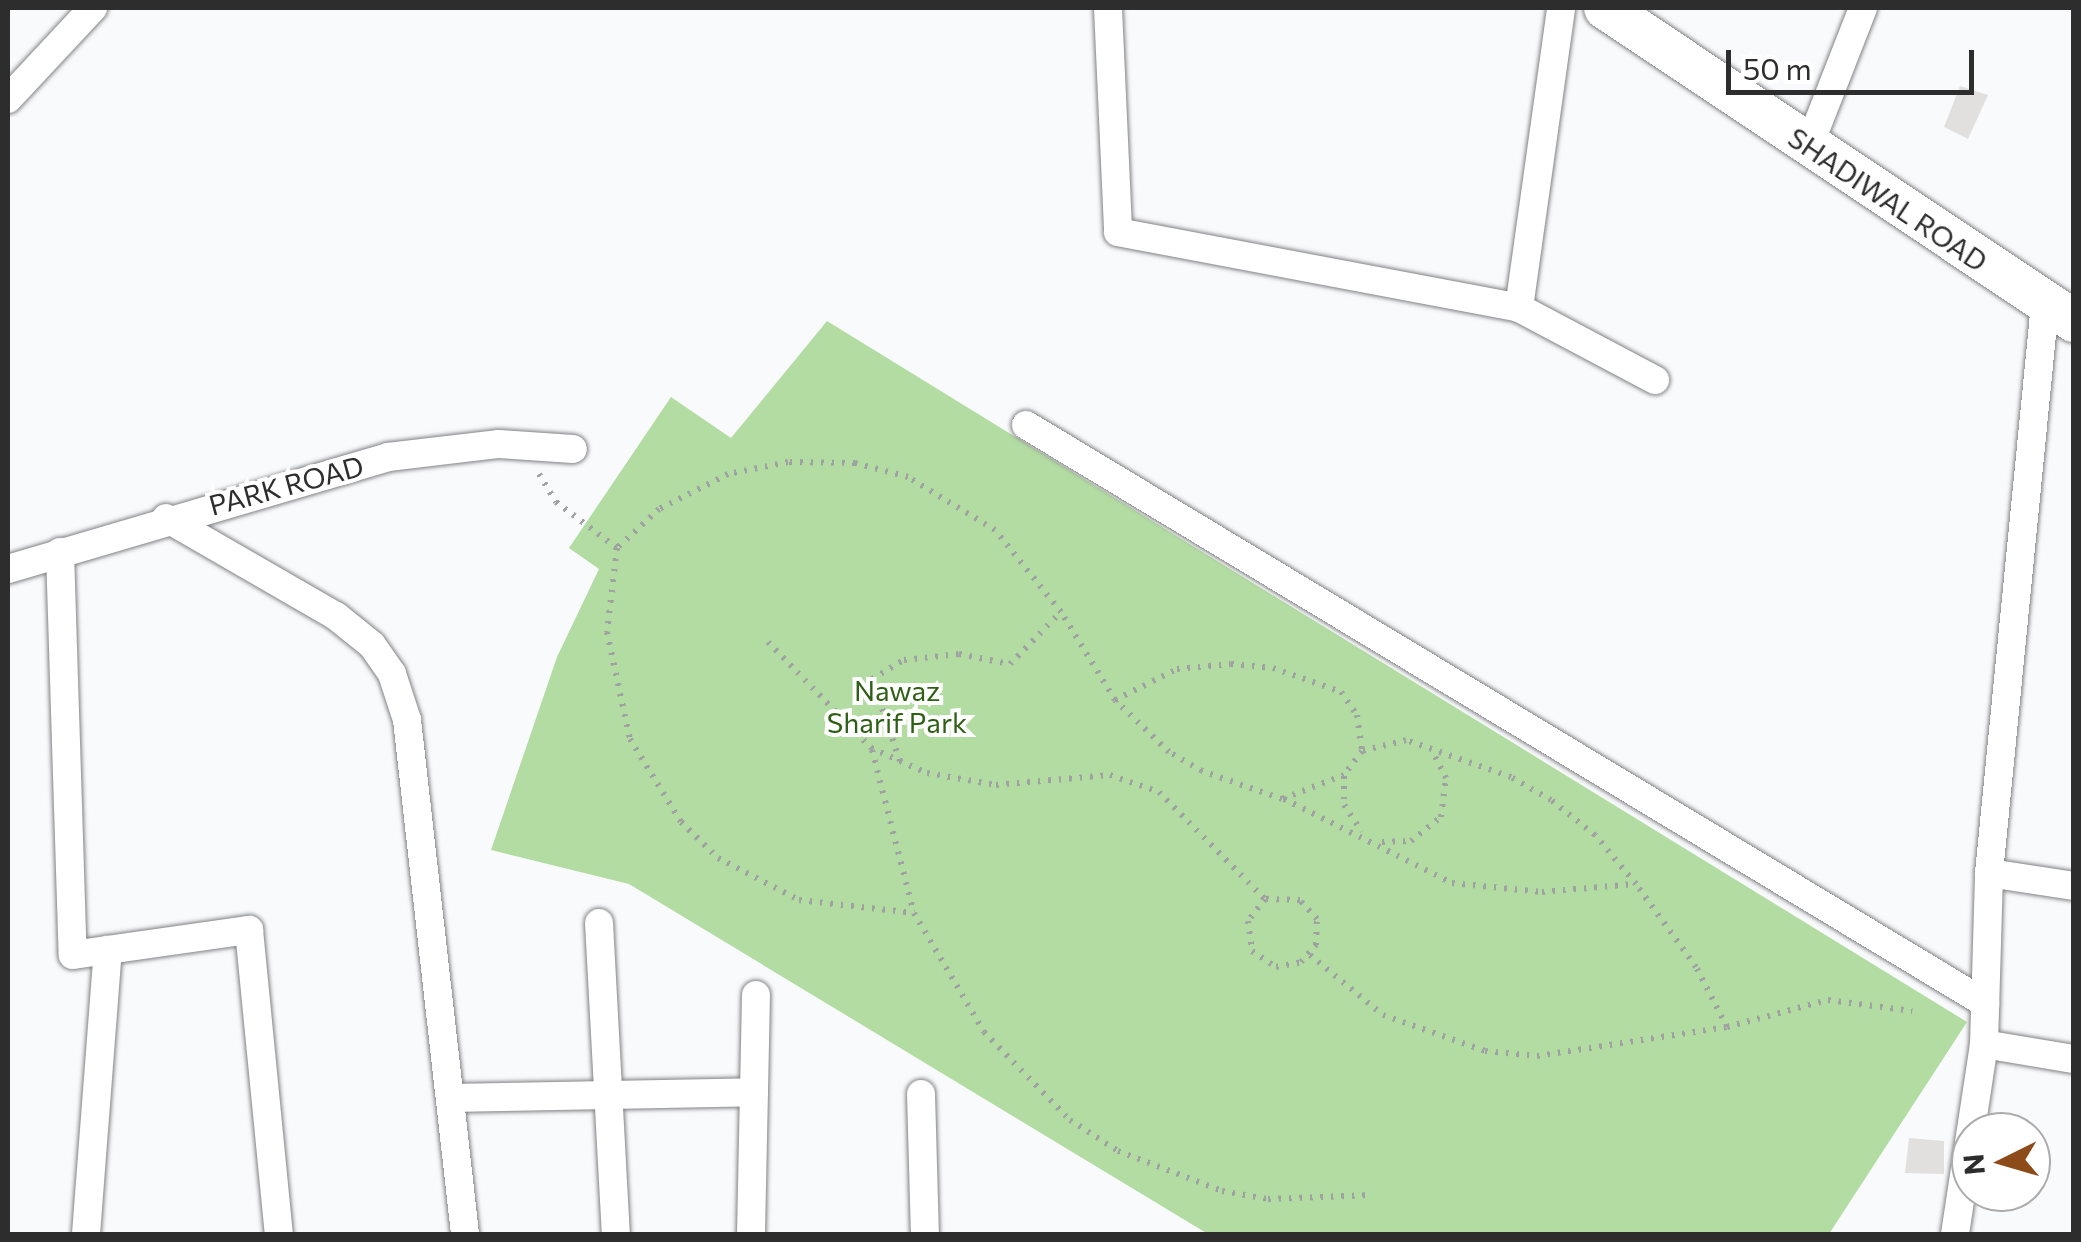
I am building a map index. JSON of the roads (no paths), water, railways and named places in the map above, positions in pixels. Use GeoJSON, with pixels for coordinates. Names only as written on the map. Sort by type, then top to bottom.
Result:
{"type":"FeatureCollection","features":[{"type":"Feature","properties":{"kind":"main road","name":"SHADIWAL ROAD"},"geometry":{"type":"LineString","coordinates":[[1604,8],[2059,312]]}},
{"type":"Feature","properties":{"kind":"street"},"geometry":{"type":"LineString","coordinates":[[8,100],[93,8]]}},
{"type":"Feature","properties":{"kind":"street"},"geometry":{"type":"LineString","coordinates":[[1108,8],[1118,232],[1519,308],[1655,380]]}},
{"type":"Feature","properties":{"kind":"street"},"geometry":{"type":"LineString","coordinates":[[1519,308],[1561,8]]}},
{"type":"Feature","properties":{"kind":"street"},"geometry":{"type":"LineString","coordinates":[[1809,146],[1862,8]]}},
{"type":"Feature","properties":{"kind":"street"},"geometry":{"type":"LineString","coordinates":[[1955,1234],[1984,1044],[1989,873],[2059,312]]}},
{"type":"Feature","properties":{"kind":"street"},"geometry":{"type":"LineString","coordinates":[[1026,425],[1985,1003]]}},
{"type":"Feature","properties":{"kind":"street","name":"PARK ROAD"},"geometry":{"type":"LineString","coordinates":[[8,569],[166,518],[388,457],[439,448],[572,449]]}},
{"type":"Feature","properties":{"kind":"street"},"geometry":{"type":"LineString","coordinates":[[166,518],[336,616],[372,646],[392,674],[407,720],[465,1234]]}},
{"type":"Feature","properties":{"kind":"street"},"geometry":{"type":"LineString","coordinates":[[60,552],[73,955],[249,930],[279,1234]]}},
{"type":"Feature","properties":{"kind":"street"},"geometry":{"type":"LineString","coordinates":[[1989,873],[2074,886]]}},
{"type":"Feature","properties":{"kind":"street"},"geometry":{"type":"LineString","coordinates":[[599,922],[616,1234]]}},
{"type":"Feature","properties":{"kind":"street"},"geometry":{"type":"LineString","coordinates":[[86,1234],[108,950]]}},
{"type":"Feature","properties":{"kind":"street"},"geometry":{"type":"LineString","coordinates":[[752,1234],[756,995]]}},
{"type":"Feature","properties":{"kind":"street"},"geometry":{"type":"LineString","coordinates":[[1984,1044],[2074,1059]]}},
{"type":"Feature","properties":{"kind":"street"},"geometry":{"type":"LineString","coordinates":[[451,1098],[754,1092]]}},
{"type":"Feature","properties":{"kind":"street"},"geometry":{"type":"LineString","coordinates":[[921,1094],[924,1234]]}},
{"type":"Feature","properties":{"kind":"park label","name":"Nawaz Sharif Park"},"geometry":{"type":"Point","coordinates":[897,706]}}]}
